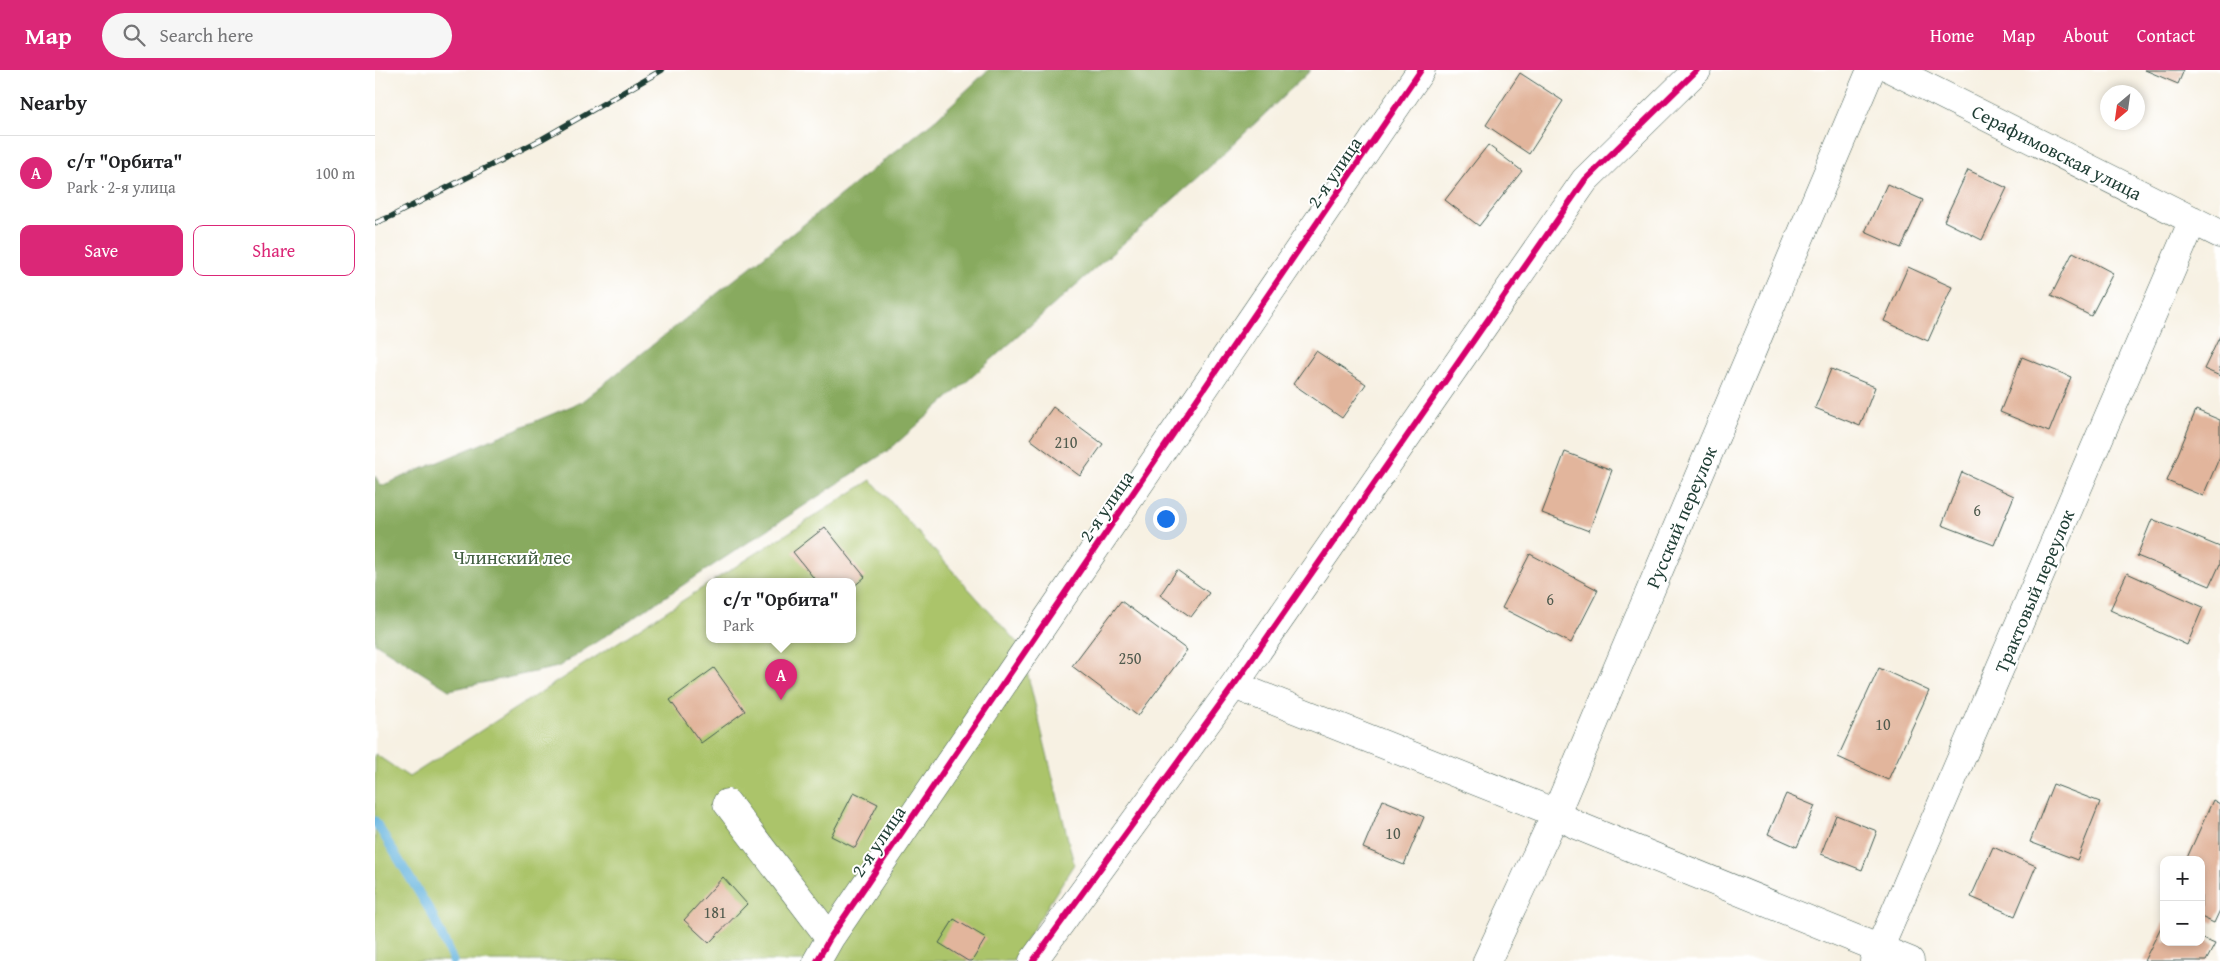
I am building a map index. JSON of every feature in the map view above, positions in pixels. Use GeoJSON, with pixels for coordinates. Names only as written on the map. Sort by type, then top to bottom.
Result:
{"type":"FeatureCollection","features":[{"type":"Feature","properties":{"kind":"street","name":"2-я улица"},"geometry":{"type":"LineString","coordinates":[[817,961],[830,938],[1421,70]]}},
{"type":"Feature","properties":{"kind":"street"},"geometry":{"type":"LineString","coordinates":[[1033,961],[1234,685],[1585,180],[1697,70]]}},
{"type":"Feature","properties":{"kind":"street","name":"Русский переулок"},"geometry":{"type":"LineString","coordinates":[[1487,961],[1556,813],[1871,70]]}},
{"type":"Feature","properties":{"kind":"street","name":"Серафимовская улица"},"geometry":{"type":"LineString","coordinates":[[1893,70],[2220,234]]}},
{"type":"Feature","properties":{"kind":"street","name":"Трактовый переулок"},"geometry":{"type":"LineString","coordinates":[[1877,955],[2193,220]]}},
{"type":"Feature","properties":{"kind":"street"},"geometry":{"type":"LineString","coordinates":[[1234,685],[1556,813],[1576,825],[1877,955],[1910,961]]}},
{"type":"Feature","properties":{"kind":"street"},"geometry":{"type":"LineString","coordinates":[[727,803],[830,938]]}},
{"type":"Feature","properties":{"kind":"green space","name":"Члинский лес"},"geometry":{"type":"Polygon","coordinates":[[[988,70],[1311,70],[1202,174],[889,450],[558,667],[449,690],[375,643],[375,476],[381,486],[581,402],[936,119],[988,70]]]}},
{"type":"Feature","properties":{"kind":"green space"},"geometry":{"type":"Polygon","coordinates":[[[871,480],[1021,647],[1074,864],[1013,961],[375,961],[375,754],[409,777],[706,586],[706,643],[856,643],[856,578],[718,578],[871,480]]]}},
{"type":"Feature","properties":{"kind":"building"},"geometry":{"type":"Polygon","coordinates":[[[2145,70],[2184,70],[2178,84],[2145,70]]]}},
{"type":"Feature","properties":{"kind":"building"},"geometry":{"type":"Polygon","coordinates":[[[1520,73],[1563,101],[1529,154],[1486,125],[1520,73]]]}},
{"type":"Feature","properties":{"kind":"building"},"geometry":{"type":"Polygon","coordinates":[[[1488,145],[1522,171],[1479,226],[1445,200],[1488,145]]]}},
{"type":"Feature","properties":{"kind":"building"},"geometry":{"type":"Polygon","coordinates":[[[1968,170],[2007,188],[1982,240],[1944,221],[1968,170]]]}},
{"type":"Feature","properties":{"kind":"building"},"geometry":{"type":"Polygon","coordinates":[[[1887,184],[1923,200],[1901,248],[1865,232],[1887,184]]]}},
{"type":"Feature","properties":{"kind":"building"},"geometry":{"type":"Polygon","coordinates":[[[2073,252],[2113,273],[2091,316],[2051,296],[2073,252]]]}},
{"type":"Feature","properties":{"kind":"building"},"geometry":{"type":"Polygon","coordinates":[[[1908,267],[1952,287],[1928,341],[1884,321],[1908,267]]]}},
{"type":"Feature","properties":{"kind":"building"},"geometry":{"type":"Polygon","coordinates":[[[2220,336],[2220,376],[2204,369],[2220,336]]]}},
{"type":"Feature","properties":{"kind":"building"},"geometry":{"type":"Polygon","coordinates":[[[1316,351],[1366,384],[1342,418],[1293,384],[1316,351]]]}},
{"type":"Feature","properties":{"kind":"building"},"geometry":{"type":"Polygon","coordinates":[[[2022,357],[2071,377],[2049,432],[2000,412],[2022,357]]]}},
{"type":"Feature","properties":{"kind":"building"},"geometry":{"type":"Polygon","coordinates":[[[1831,369],[1875,387],[1860,426],[1815,408],[1831,369]]]}},
{"type":"Feature","properties":{"kind":"building"},"geometry":{"type":"Polygon","coordinates":[[[1053,407],[1103,444],[1080,476],[1030,439],[1053,407]]]}},
{"type":"Feature","properties":{"kind":"building"},"geometry":{"type":"Polygon","coordinates":[[[2196,410],[2220,420],[2220,456],[2203,496],[2167,481],[2196,410]]]}},
{"type":"Feature","properties":{"kind":"building"},"geometry":{"type":"Polygon","coordinates":[[[1565,452],[1612,470],[1589,531],[1542,513],[1565,452]]]}},
{"type":"Feature","properties":{"kind":"building"},"geometry":{"type":"Polygon","coordinates":[[[1962,472],[2014,496],[1994,545],[1942,525],[1962,472]]]}},
{"type":"Feature","properties":{"kind":"building"},"geometry":{"type":"Polygon","coordinates":[[[2152,519],[2220,547],[2220,564],[2210,586],[2137,556],[2152,519]]]}},
{"type":"Feature","properties":{"kind":"building"},"geometry":{"type":"Polygon","coordinates":[[[825,527],[865,577],[856,585],[856,578],[814,578],[793,552],[825,527]]]}},
{"type":"Feature","properties":{"kind":"building"},"geometry":{"type":"Polygon","coordinates":[[[1530,554],[1598,590],[1571,643],[1502,608],[1530,554]]]}},
{"type":"Feature","properties":{"kind":"building"},"geometry":{"type":"Polygon","coordinates":[[[1177,570],[1209,593],[1191,617],[1160,595],[1177,570]]]}},
{"type":"Feature","properties":{"kind":"building"},"geometry":{"type":"Polygon","coordinates":[[[2127,573],[2203,607],[2187,645],[2110,610],[2127,573]]]}},
{"type":"Feature","properties":{"kind":"building"},"geometry":{"type":"Polygon","coordinates":[[[1121,601],[1187,650],[1138,716],[1072,666],[1121,601]]]}},
{"type":"Feature","properties":{"kind":"building"},"geometry":{"type":"Polygon","coordinates":[[[714,668],[745,711],[701,743],[670,700],[714,668]]]}},
{"type":"Feature","properties":{"kind":"building"},"geometry":{"type":"Polygon","coordinates":[[[1879,668],[1929,691],[1888,780],[1838,757],[1879,668]]]}},
{"type":"Feature","properties":{"kind":"building"},"geometry":{"type":"Polygon","coordinates":[[[2053,784],[2100,802],[2077,860],[2030,842],[2053,784]]]}},
{"type":"Feature","properties":{"kind":"building"},"geometry":{"type":"Polygon","coordinates":[[[854,792],[878,804],[855,848],[831,836],[854,792]]]}},
{"type":"Feature","properties":{"kind":"building"},"geometry":{"type":"Polygon","coordinates":[[[1786,794],[1815,806],[1797,847],[1768,834],[1786,794]]]}},
{"type":"Feature","properties":{"kind":"building"},"geometry":{"type":"Polygon","coordinates":[[[1383,800],[1424,817],[1404,865],[1363,848],[1383,800]]]}},
{"type":"Feature","properties":{"kind":"building"},"geometry":{"type":"Polygon","coordinates":[[[2213,800],[2220,804],[2220,910],[2214,923],[2205,919],[2205,856],[2188,856],[2213,800]]]}},
{"type":"Feature","properties":{"kind":"building"},"geometry":{"type":"Polygon","coordinates":[[[1836,815],[1877,831],[1862,870],[1821,854],[1836,815]]]}},
{"type":"Feature","properties":{"kind":"building"},"geometry":{"type":"Polygon","coordinates":[[[1993,847],[2036,866],[2015,916],[1971,897],[1993,847]]]}},
{"type":"Feature","properties":{"kind":"building"},"geometry":{"type":"Polygon","coordinates":[[[723,877],[747,904],[709,943],[684,920],[723,877]]]}},
{"type":"Feature","properties":{"kind":"building"},"geometry":{"type":"Polygon","coordinates":[[[954,919],[986,938],[972,961],[968,961],[939,943],[954,919]]]}},
{"type":"Feature","properties":{"kind":"building"},"geometry":{"type":"Polygon","coordinates":[[[2160,929],[2160,946],[2205,946],[2205,940],[2215,944],[2206,961],[2144,961],[2160,929]]]}},
{"type":"Feature","properties":{"kind":"waterway"},"geometry":{"type":"LineString","coordinates":[[375,821],[432,914],[453,961]]}},
{"type":"Feature","properties":{"kind":"railway"},"geometry":{"type":"LineString","coordinates":[[375,223],[542,139],[662,70]]}},
{"type":"Feature","properties":{"kind":"cycle path"},"geometry":{"type":"LineString","coordinates":[[817,961],[830,938],[1421,70]]}},
{"type":"Feature","properties":{"kind":"cycle path"},"geometry":{"type":"LineString","coordinates":[[1033,961],[1234,685],[1585,180],[1697,70]]}},
{"type":"Feature","properties":{"kind":"place","name":"с/т \"Орбита\""},"geometry":{"type":"Point","coordinates":[781,700]}}]}
